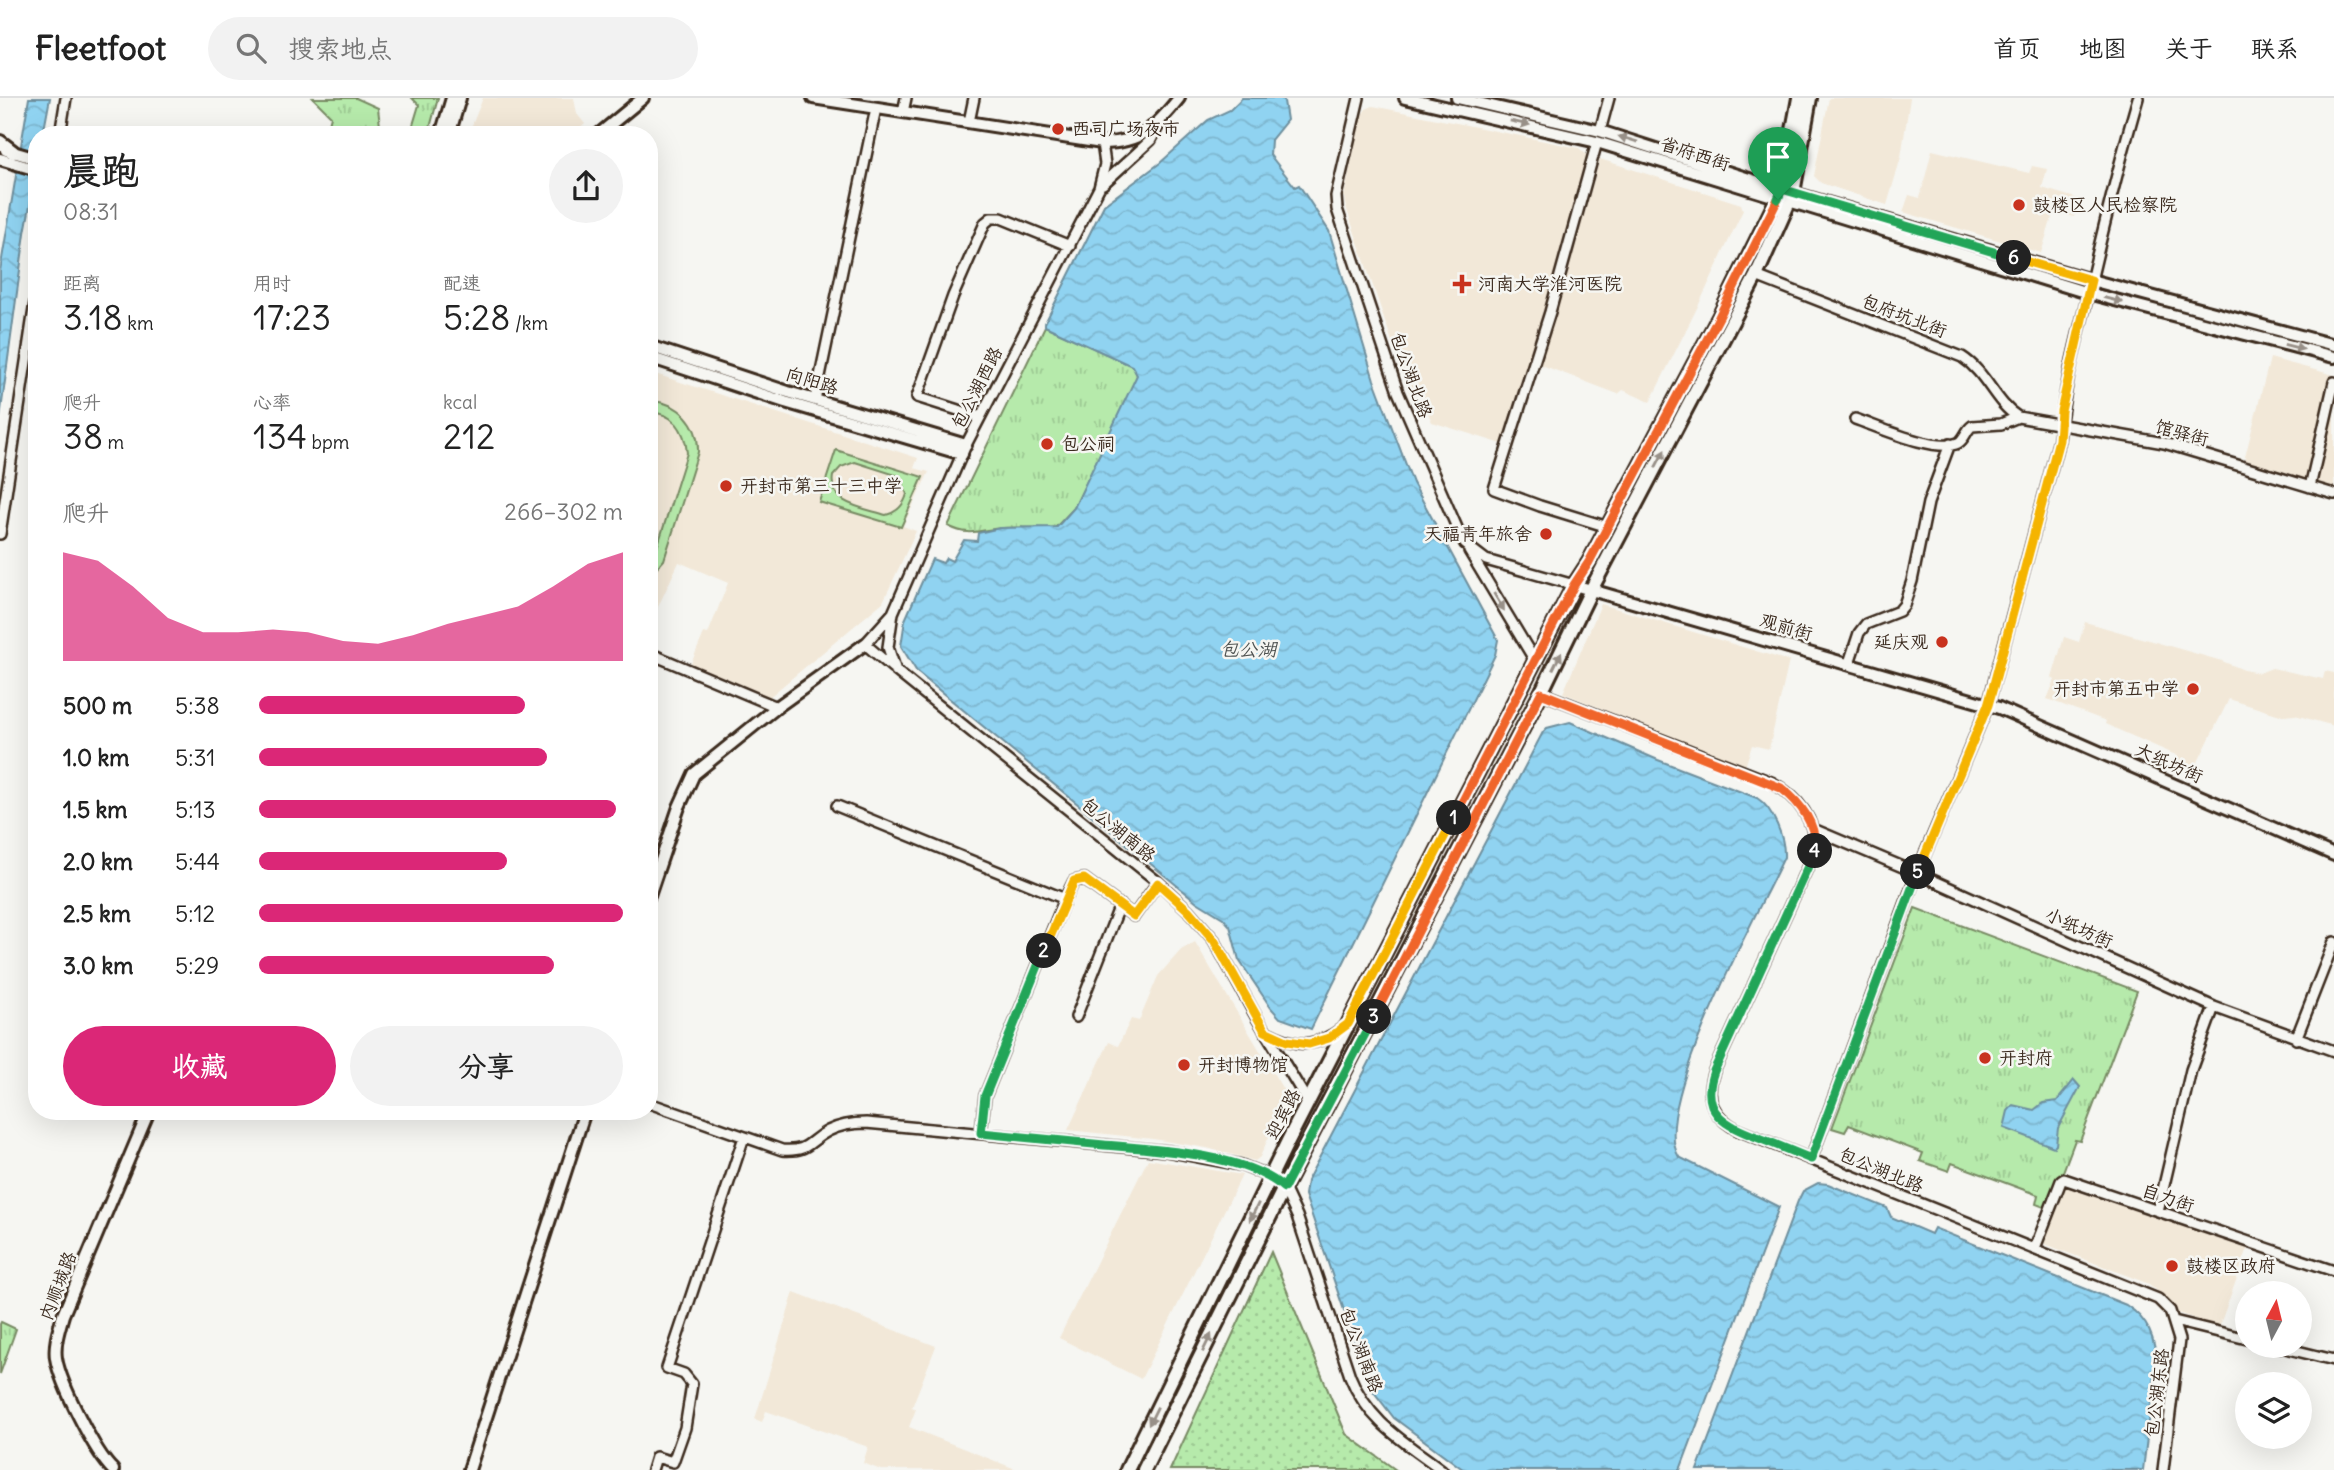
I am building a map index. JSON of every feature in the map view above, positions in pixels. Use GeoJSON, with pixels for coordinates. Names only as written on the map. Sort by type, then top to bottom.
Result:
{"type":"FeatureCollection","features":[{"type":"Feature","properties":{"kind":"main road","name":"迎宾路"},"geometry":{"type":"LineString","coordinates":[[1127,1470],[1308,1102],[1574,585],[1786,196],[1799,98]]}},
{"type":"Feature","properties":{"kind":"main road","name":"迎宾路"},"geometry":{"type":"LineString","coordinates":[[1144,1470],[1284,1188],[1541,693],[1591,590],[1756,276],[1786,196],[1810,98]]}},
{"type":"Feature","properties":{"kind":"main road"},"geometry":{"type":"LineString","coordinates":[[0,142],[6,155]]}},
{"type":"Feature","properties":{"kind":"street"},"geometry":{"type":"LineString","coordinates":[[61,126],[66,98]]}},
{"type":"Feature","properties":{"kind":"street"},"geometry":{"type":"LineString","coordinates":[[444,126],[452,98]]}},
{"type":"Feature","properties":{"kind":"street"},"geometry":{"type":"LineString","coordinates":[[452,126],[460,98]]}},
{"type":"Feature","properties":{"kind":"street"},"geometry":{"type":"LineString","coordinates":[[609,126],[643,98]]}},
{"type":"Feature","properties":{"kind":"street"},"geometry":{"type":"LineString","coordinates":[[813,98],[1102,143],[1137,138],[1161,121],[1179,98]]}},
{"type":"Feature","properties":{"kind":"street"},"geometry":{"type":"LineString","coordinates":[[902,112],[906,98]]}},
{"type":"Feature","properties":{"kind":"street"},"geometry":{"type":"LineString","coordinates":[[969,122],[974,98]]}},
{"type":"Feature","properties":{"kind":"street"},"geometry":{"type":"LineString","coordinates":[[1099,188],[1151,140],[1169,98]]}},
{"type":"Feature","properties":{"kind":"street","name":"包公湖北路"},"geometry":{"type":"LineString","coordinates":[[1359,98],[1336,196],[1337,209],[1398,392],[1465,544],[1535,661]]}},
{"type":"Feature","properties":{"kind":"street","name":"省府西街"},"geometry":{"type":"LineString","coordinates":[[1405,98],[1599,136]]}},
{"type":"Feature","properties":{"kind":"street","name":"省府西街"},"geometry":{"type":"LineString","coordinates":[[1458,98],[1599,136],[2088,293],[2334,357]]}},
{"type":"Feature","properties":{"kind":"street"},"geometry":{"type":"LineString","coordinates":[[1608,527],[1494,489],[1550,312],[1609,98]]}},
{"type":"Feature","properties":{"kind":"street"},"geometry":{"type":"LineString","coordinates":[[1811,1159],[1917,873],[1988,705],[2059,440],[2061,411],[2091,280],[2138,98]]}},
{"type":"Feature","properties":{"kind":"street"},"geometry":{"type":"LineString","coordinates":[[815,400],[876,108]]}},
{"type":"Feature","properties":{"kind":"street","name":"包公湖西路"},"geometry":{"type":"LineString","coordinates":[[865,644],[893,613],[964,450],[1099,188],[1105,164],[1102,143]]}},
{"type":"Feature","properties":{"kind":"street"},"geometry":{"type":"LineString","coordinates":[[6,155],[28,158]]}},
{"type":"Feature","properties":{"kind":"street"},"geometry":{"type":"LineString","coordinates":[[6,155],[28,166]]}},
{"type":"Feature","properties":{"kind":"street","name":"省府西街"},"geometry":{"type":"LineString","coordinates":[[1786,196],[2334,345]]}},
{"type":"Feature","properties":{"kind":"street"},"geometry":{"type":"LineString","coordinates":[[980,417],[917,397],[953,296],[985,223],[991,218],[1001,218],[1070,246]]}},
{"type":"Feature","properties":{"kind":"street","name":"包府坑北街"},"geometry":{"type":"LineString","coordinates":[[1756,276],[1962,357],[1975,365],[2007,408],[2018,417]]}},
{"type":"Feature","properties":{"kind":"street"},"geometry":{"type":"LineString","coordinates":[[0,534],[28,349]]}},
{"type":"Feature","properties":{"kind":"street","name":"向阳路"},"geometry":{"type":"LineString","coordinates":[[658,349],[964,450]]}},
{"type":"Feature","properties":{"kind":"street","name":"向阳路"},"geometry":{"type":"LineString","coordinates":[[658,360],[785,402],[964,450]]}},
{"type":"Feature","properties":{"kind":"street"},"geometry":{"type":"LineString","coordinates":[[2310,487],[2334,382]]}},
{"type":"Feature","properties":{"kind":"street"},"geometry":{"type":"LineString","coordinates":[[1855,419],[1927,443],[1950,444],[1962,440],[1972,426],[2001,424],[2018,417]]}},
{"type":"Feature","properties":{"kind":"street","name":"馆驿街"},"geometry":{"type":"LineString","coordinates":[[2018,417],[2164,443],[2334,494]]}},
{"type":"Feature","properties":{"kind":"street"},"geometry":{"type":"LineString","coordinates":[[1849,663],[1859,633],[1866,624],[1899,611],[1904,605],[1912,581],[1928,503],[1950,444]]}},
{"type":"Feature","properties":{"kind":"street"},"geometry":{"type":"LineString","coordinates":[[1465,544],[1486,560],[1574,585]]}},
{"type":"Feature","properties":{"kind":"street","name":"观前街"},"geometry":{"type":"LineString","coordinates":[[1574,585],[1988,705]]}},
{"type":"Feature","properties":{"kind":"street"},"geometry":{"type":"LineString","coordinates":[[893,613],[888,640],[896,671]]}},
{"type":"Feature","properties":{"kind":"street"},"geometry":{"type":"LineString","coordinates":[[658,869],[679,807],[695,774],[777,707],[865,644]]}},
{"type":"Feature","properties":{"kind":"street","name":"包公湖南路"},"geometry":{"type":"LineString","coordinates":[[865,644],[1188,910],[1214,940],[1308,1102]]}},
{"type":"Feature","properties":{"kind":"street"},"geometry":{"type":"LineString","coordinates":[[658,657],[777,707]]}},
{"type":"Feature","properties":{"kind":"street"},"geometry":{"type":"LineString","coordinates":[[1541,693],[1771,782],[1799,803],[1813,829]]}},
{"type":"Feature","properties":{"kind":"street","name":"大纸坊街"},"geometry":{"type":"LineString","coordinates":[[1988,705],[2334,855]]}},
{"type":"Feature","properties":{"kind":"street"},"geometry":{"type":"LineString","coordinates":[[837,806],[1065,898]]}},
{"type":"Feature","properties":{"kind":"street","name":"包公湖北路"},"geometry":{"type":"LineString","coordinates":[[1813,829],[1814,853],[1714,1071],[1709,1092],[1712,1106],[1726,1123],[2153,1296],[2166,1307],[2174,1321]]}},
{"type":"Feature","properties":{"kind":"street","name":"小纸坊街"},"geometry":{"type":"LineString","coordinates":[[1813,829],[2214,1007],[2334,1051]]}},
{"type":"Feature","properties":{"kind":"street"},"geometry":{"type":"LineString","coordinates":[[981,1133],[985,1096],[1074,881],[1084,879],[1134,916],[1158,883]]}},
{"type":"Feature","properties":{"kind":"street"},"geometry":{"type":"LineString","coordinates":[[1076,1017],[1120,905]]}},
{"type":"Feature","properties":{"kind":"street"},"geometry":{"type":"LineString","coordinates":[[2296,1039],[2334,942]]}},
{"type":"Feature","properties":{"kind":"street"},"geometry":{"type":"LineString","coordinates":[[2158,1211],[2191,1070],[2214,1007]]}},
{"type":"Feature","properties":{"kind":"street"},"geometry":{"type":"LineString","coordinates":[[1265,1031],[1287,1041],[1309,1044],[1329,1038],[1348,1024]]}},
{"type":"Feature","properties":{"kind":"street","name":"包公湖南路"},"geometry":{"type":"LineString","coordinates":[[658,1106],[773,1147],[794,1151],[804,1148],[826,1132],[852,1123],[1167,1151],[1241,1165],[1271,1178],[1284,1188],[1297,1216],[1357,1392],[1380,1423],[1443,1470]]}},
{"type":"Feature","properties":{"kind":"street","name":"内顺城路"},"geometry":{"type":"LineString","coordinates":[[113,1470],[97,1451],[64,1384],[56,1358],[57,1337],[63,1315],[145,1120]]}},
{"type":"Feature","properties":{"kind":"street"},"geometry":{"type":"LineString","coordinates":[[470,1470],[582,1120]]}},
{"type":"Feature","properties":{"kind":"street"},"geometry":{"type":"LineString","coordinates":[[652,1470],[656,1457],[673,1462],[685,1428],[692,1384],[684,1374],[667,1368],[744,1137]]}},
{"type":"Feature","properties":{"kind":"street","name":"自力街"},"geometry":{"type":"LineString","coordinates":[[2035,1248],[2061,1181],[2064,1180],[2334,1271]]}},
{"type":"Feature","properties":{"kind":"street"},"geometry":{"type":"LineString","coordinates":[[2174,1321],[2235,1336]]}},
{"type":"Feature","properties":{"kind":"street","name":"包公湖东路"},"geometry":{"type":"LineString","coordinates":[[2163,1470],[2179,1346],[2174,1321]]}},
{"type":"Feature","properties":{"kind":"street"},"geometry":{"type":"LineString","coordinates":[[2312,1355],[2334,1360]]}},
{"type":"Feature","properties":{"kind":"shaded area"},"geometry":{"type":"Polygon","coordinates":[[[483,98],[574,98],[577,114],[585,124],[583,126],[472,126],[483,98]]]}},
{"type":"Feature","properties":{"kind":"shaded area"},"geometry":{"type":"Polygon","coordinates":[[[1829,98],[1910,98],[1901,157],[1887,205],[1821,183],[1814,176],[1829,98]]]}},
{"type":"Feature","properties":{"kind":"shaded area","name":"河南大学淮河医院"},"geometry":{"type":"Polygon","coordinates":[[[1373,106],[1579,148],[1589,157],[1529,363],[1502,444],[1432,422],[1420,395],[1411,397],[1345,204],[1344,196],[1361,116],[1366,109],[1373,106]]]}},
{"type":"Feature","properties":{"kind":"shaded area","name":"鼓楼区人民检察院"},"geometry":{"type":"Polygon","coordinates":[[[1932,150],[2029,173],[2032,166],[2047,169],[2042,188],[2079,199],[2074,217],[2054,211],[2041,253],[1903,212],[1909,195],[1920,198],[1932,150]]]}},
{"type":"Feature","properties":{"kind":"shaded area"},"geometry":{"type":"Polygon","coordinates":[[[1600,159],[1741,204],[1743,210],[1650,402],[1623,390],[1618,394],[1539,364],[1600,159]]]}},
{"type":"Feature","properties":{"kind":"shaded area"},"geometry":{"type":"Polygon","coordinates":[[[2270,358],[2334,375],[2334,489],[2244,461],[2270,358]]]}},
{"type":"Feature","properties":{"kind":"shaded area"},"geometry":{"type":"Polygon","coordinates":[[[658,375],[918,458],[914,468],[929,472],[903,526],[916,531],[883,602],[767,699],[690,666],[704,633],[708,634],[728,583],[679,562],[658,607],[658,375]]]}},
{"type":"Feature","properties":{"kind":"shaded area"},"geometry":{"type":"Polygon","coordinates":[[[1601,604],[1789,661],[1769,749],[1752,745],[1745,767],[1563,693],[1601,604]]]}},
{"type":"Feature","properties":{"kind":"shaded area","name":"开封市第五中学"},"geometry":{"type":"Polygon","coordinates":[[[2085,622],[2222,661],[2244,670],[2259,673],[2272,668],[2323,679],[2325,671],[2334,673],[2334,726],[2295,715],[2283,716],[2229,699],[2195,768],[2177,760],[2178,756],[2105,724],[2106,721],[2047,699],[2055,680],[2052,678],[2064,637],[2079,642],[2085,622]]]}},
{"type":"Feature","properties":{"kind":"shaded area","name":"开封博物馆"},"geometry":{"type":"Polygon","coordinates":[[[1195,942],[1284,1091],[1282,1107],[1260,1157],[1255,1161],[1207,1148],[1153,1139],[1068,1130],[1109,1042],[1118,1046],[1131,1019],[1139,1021],[1158,976],[1181,950],[1195,942]]]}},
{"type":"Feature","properties":{"kind":"shaded area"},"geometry":{"type":"Polygon","coordinates":[[[1148,1159],[1242,1175],[1141,1379],[1059,1338],[1148,1159]]]}},
{"type":"Feature","properties":{"kind":"shaded area","name":"鼓楼区政府"},"geometry":{"type":"Polygon","coordinates":[[[2059,1182],[2248,1248],[2219,1327],[2178,1313],[2171,1302],[2149,1284],[2037,1241],[2059,1182]]]}},
{"type":"Feature","properties":{"kind":"shaded area"},"geometry":{"type":"Polygon","coordinates":[[[794,1292],[936,1346],[912,1407],[916,1409],[909,1427],[1018,1470],[881,1470],[863,1463],[868,1447],[766,1411],[762,1422],[755,1419],[794,1292]]]}},
{"type":"Feature","properties":{"kind":"green space"},"geometry":{"type":"Polygon","coordinates":[[[313,98],[356,98],[378,108],[380,126],[328,126],[331,116],[313,98]]]}},
{"type":"Feature","properties":{"kind":"green space"},"geometry":{"type":"Polygon","coordinates":[[[412,98],[438,98],[430,126],[413,126],[419,105],[412,98]]]}},
{"type":"Feature","properties":{"kind":"green space","name":"包公祠"},"geometry":{"type":"Polygon","coordinates":[[[1045,326],[1133,366],[1136,380],[1074,508],[1055,528],[1003,528],[970,532],[956,530],[948,526],[1045,326]]]}},
{"type":"Feature","properties":{"kind":"green space"},"geometry":{"type":"Polygon","coordinates":[[[658,402],[670,405],[686,416],[695,432],[698,452],[664,560],[658,567],[658,545],[687,453],[681,430],[658,413],[658,402]]]}},
{"type":"Feature","properties":{"kind":"green space"},"geometry":{"type":"Polygon","coordinates":[[[836,450],[923,477],[901,527],[819,502],[836,450]],[[855,462],[841,467],[833,476],[833,486],[836,493],[850,504],[886,515],[897,510],[906,498],[907,494],[899,476],[855,462]]]}},
{"type":"Feature","properties":{"kind":"green space","name":"开封府"},"geometry":{"type":"Polygon","coordinates":[[[1915,908],[2137,991],[2080,1141],[2075,1140],[2049,1209],[2036,1204],[2038,1195],[1952,1163],[1949,1171],[1920,1161],[1923,1153],[1849,1125],[1845,1132],[1832,1128],[1915,908]]]}},
{"type":"Feature","properties":{"kind":"green space"},"geometry":{"type":"Polygon","coordinates":[[[1271,1252],[1346,1434],[1396,1470],[1170,1470],[1271,1252]]]}},
{"type":"Feature","properties":{"kind":"green space"},"geometry":{"type":"Polygon","coordinates":[[[1,1322],[16,1329],[0,1374],[0,1324],[1,1322]]]}},
{"type":"Feature","properties":{"kind":"water"},"geometry":{"type":"Polygon","coordinates":[[[29,98],[50,98],[45,126],[28,126],[28,217],[0,418],[0,271],[29,98]]]}},
{"type":"Feature","properties":{"kind":"water","name":"包公湖"},"geometry":{"type":"Polygon","coordinates":[[[1242,98],[1281,98],[1284,101],[1287,120],[1271,140],[1270,155],[1295,187],[1299,185],[1329,231],[1374,380],[1413,483],[1498,640],[1495,655],[1311,1029],[1280,1018],[1271,1008],[1239,960],[1230,926],[1223,918],[1197,902],[917,672],[901,646],[905,620],[932,559],[943,563],[946,558],[952,561],[964,540],[977,541],[978,533],[1000,528],[1057,527],[1074,508],[1137,375],[1132,366],[1045,326],[1045,323],[1104,205],[1160,163],[1208,120],[1230,110],[1242,98]]]}},
{"type":"Feature","properties":{"kind":"water"},"geometry":{"type":"Polygon","coordinates":[[[1570,722],[1757,798],[1773,816],[1784,849],[1784,857],[1711,1009],[1692,1055],[1679,1097],[1674,1133],[1679,1157],[1779,1207],[1680,1470],[1464,1470],[1394,1418],[1370,1387],[1305,1195],[1307,1181],[1543,732],[1547,728],[1570,722]]]}},
{"type":"Feature","properties":{"kind":"water"},"geometry":{"type":"Polygon","coordinates":[[[2074,1080],[2080,1087],[2058,1128],[2054,1147],[2004,1128],[2008,1111],[2013,1105],[2034,1110],[2043,1103],[2057,1101],[2074,1080]]]}},
{"type":"Feature","properties":{"kind":"water"},"geometry":{"type":"Polygon","coordinates":[[[1818,1183],[1828,1184],[1887,1208],[1891,1217],[1931,1234],[1934,1228],[2126,1305],[2134,1311],[2149,1330],[2156,1356],[2143,1470],[1697,1470],[1798,1201],[1803,1191],[1818,1183]]]}},
{"type":"Feature","properties":{"kind":"place","name":"西司广场夜市"},"geometry":{"type":"Point","coordinates":[1058,129]}},
{"type":"Feature","properties":{"kind":"place","name":"鼓楼区人民检察院"},"geometry":{"type":"Point","coordinates":[2019,205]}},
{"type":"Feature","properties":{"kind":"place","name":"河南大学淮河医院"},"geometry":{"type":"Point","coordinates":[1462,284]}},
{"type":"Feature","properties":{"kind":"place","name":"包公祠"},"geometry":{"type":"Point","coordinates":[1047,444]}},
{"type":"Feature","properties":{"kind":"place","name":"开封市第三十三中学"},"geometry":{"type":"Point","coordinates":[726,486]}},
{"type":"Feature","properties":{"kind":"place","name":"天福青年旅舍"},"geometry":{"type":"Point","coordinates":[1546,534]}},
{"type":"Feature","properties":{"kind":"place","name":"延庆观"},"geometry":{"type":"Point","coordinates":[1942,642]}},
{"type":"Feature","properties":{"kind":"place","name":"开封市第五中学"},"geometry":{"type":"Point","coordinates":[2193,689]}},
{"type":"Feature","properties":{"kind":"place","name":"开封府"},"geometry":{"type":"Point","coordinates":[1985,1058]}},
{"type":"Feature","properties":{"kind":"place","name":"开封博物馆"},"geometry":{"type":"Point","coordinates":[1184,1065]}},
{"type":"Feature","properties":{"kind":"place","name":"鼓楼区政府"},"geometry":{"type":"Point","coordinates":[2172,1266]}},
{"type":"Feature","properties":{"kind":"route"},"geometry":{"type":"LineString","coordinates":[[1782,189],[2091,280],[2061,411],[2059,440],[1988,705],[1917,873],[1811,1159],[1726,1123],[1718,1117],[1709,1092],[1714,1071],[1814,853],[1815,836],[1806,814],[1791,795],[1771,782],[1541,693],[1284,1188],[1260,1172],[1241,1165],[1167,1151],[981,1133],[985,1096],[1065,898],[1071,885],[1079,879],[1084,879],[1134,916],[1158,883],[1188,910],[1214,940],[1265,1031],[1287,1041],[1309,1044],[1329,1038],[1348,1024],[1574,585],[1589,562],[1719,317],[1778,199],[1782,189]]}}]}
